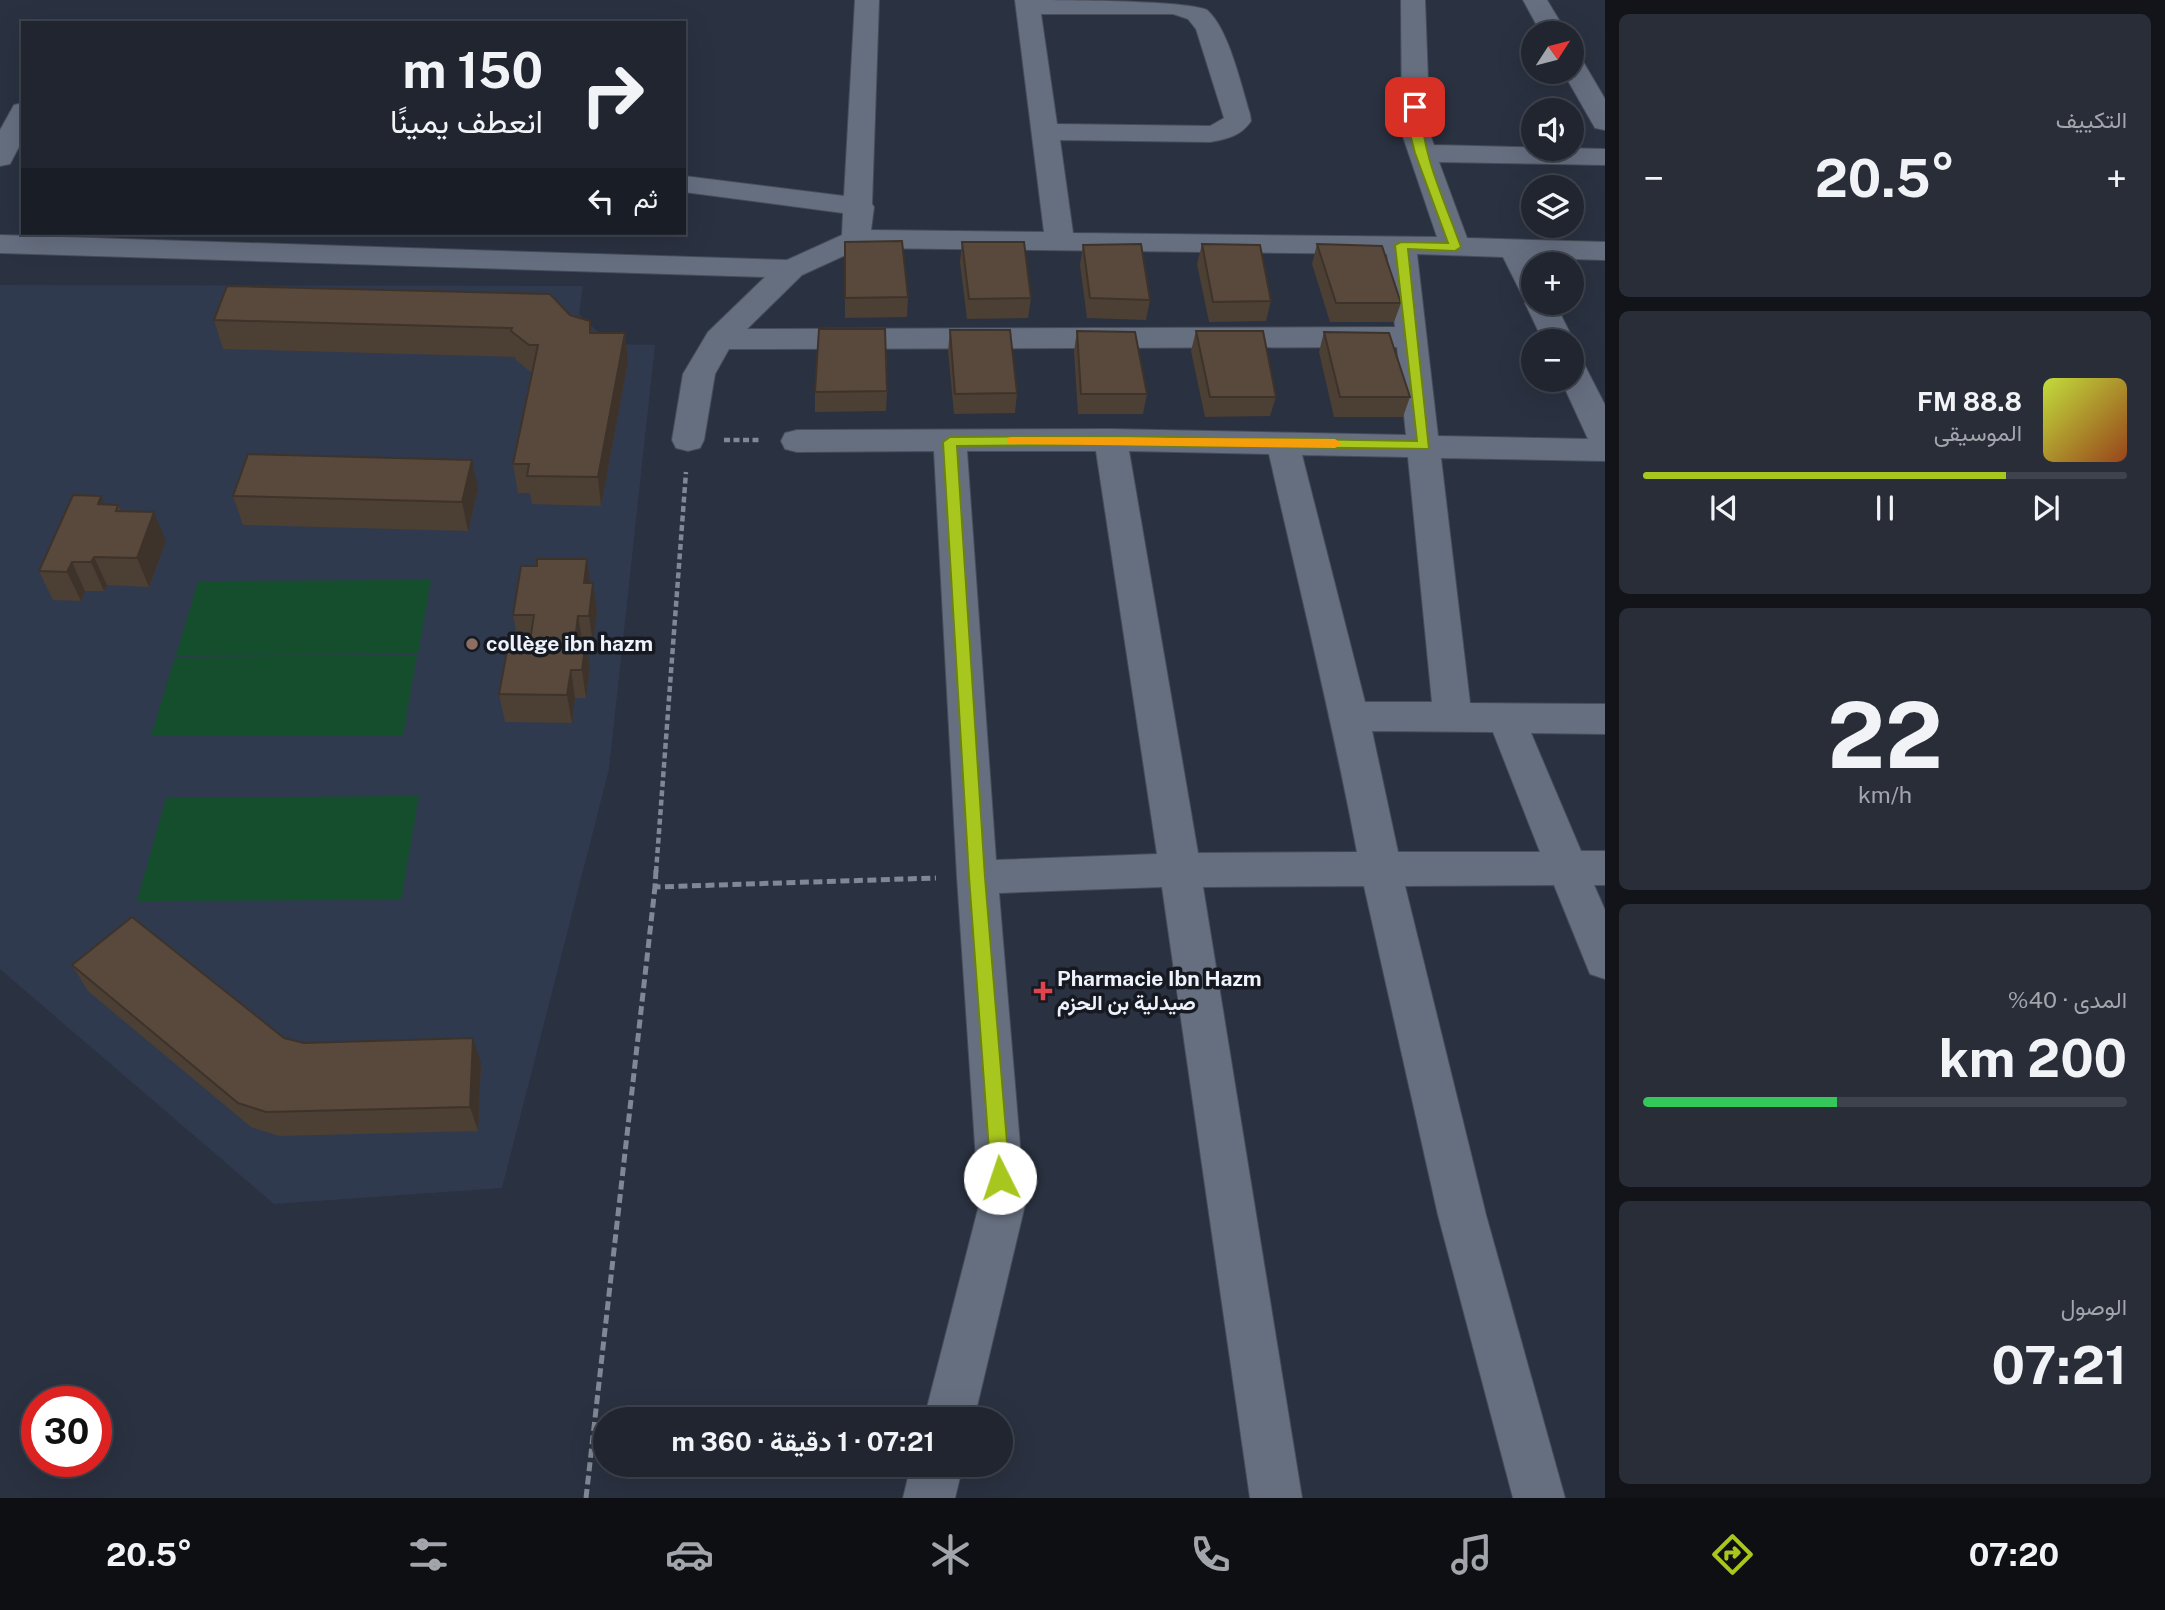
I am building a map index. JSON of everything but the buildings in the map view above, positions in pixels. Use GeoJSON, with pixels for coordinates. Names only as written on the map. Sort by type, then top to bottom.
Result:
{"type":"FeatureCollection","features":[{"type":"Feature","properties":{"kind":"street"},"geometry":{"type":"LineString","coordinates":[[856,239],[860,207],[867,0]]}},
{"type":"Feature","properties":{"kind":"street"},"geometry":{"type":"LineString","coordinates":[[1413,0],[1416,134],[1455,247]]}},
{"type":"Feature","properties":{"kind":"street"},"geometry":{"type":"LineString","coordinates":[[1535,0],[1547,21]]}},
{"type":"Feature","properties":{"kind":"street"},"geometry":{"type":"LineString","coordinates":[[1045,132],[1210,134],[1232,127],[1237,121],[1237,114],[1208,28],[1197,14],[1175,7],[1027,3],[1059,243]]}},
{"type":"Feature","properties":{"kind":"street"},"geometry":{"type":"LineString","coordinates":[[1583,84],[1605,122]]}},
{"type":"Feature","properties":{"kind":"street"},"geometry":{"type":"LineString","coordinates":[[0,96],[21,100]]}},
{"type":"Feature","properties":{"kind":"street"},"geometry":{"type":"LineString","coordinates":[[0,158],[21,115]]}},
{"type":"Feature","properties":{"kind":"street"},"geometry":{"type":"LineString","coordinates":[[1421,153],[1605,157]]}},
{"type":"Feature","properties":{"kind":"street"},"geometry":{"type":"LineString","coordinates":[[686,184],[860,207]]}},
{"type":"Feature","properties":{"kind":"street"},"geometry":{"type":"LineString","coordinates":[[688,440],[699,374],[719,339],[791,269],[856,239],[1401,245],[1605,251]]}},
{"type":"Feature","properties":{"kind":"street"},"geometry":{"type":"LineString","coordinates":[[0,244],[140,240],[791,269]]}},
{"type":"Feature","properties":{"kind":"street"},"geometry":{"type":"LineString","coordinates":[[1401,245],[1453,718]]}},
{"type":"Feature","properties":{"kind":"street"},"geometry":{"type":"LineString","coordinates":[[1514,249],[1521,264]]}},
{"type":"Feature","properties":{"kind":"street"},"geometry":{"type":"LineString","coordinates":[[719,339],[1410,337]]}},
{"type":"Feature","properties":{"kind":"street"},"geometry":{"type":"LineString","coordinates":[[1583,392],[1605,439]]}},
{"type":"Feature","properties":{"kind":"street"},"geometry":{"type":"LineString","coordinates":[[797,441],[1111,440],[1605,450]]}},
{"type":"Feature","properties":{"kind":"street"},"geometry":{"type":"LineString","coordinates":[[1111,440],[1161,730],[1218,1137],[1276,1498]]}},
{"type":"Feature","properties":{"kind":"street"},"geometry":{"type":"LineString","coordinates":[[950,442],[977,877],[1002,1205],[951,1407]]}},
{"type":"Feature","properties":{"kind":"street"},"geometry":{"type":"LineString","coordinates":[[1283,443],[1334,662],[1350,716],[1381,869],[1462,1215],[1539,1498]]}},
{"type":"Feature","properties":{"kind":"street"},"geometry":{"type":"LineString","coordinates":[[1350,716],[1605,719]]}},
{"type":"Feature","properties":{"kind":"street"},"geometry":{"type":"LineString","coordinates":[[1506,718],[1585,867],[1605,961]]}},
{"type":"Feature","properties":{"kind":"street"},"geometry":{"type":"LineString","coordinates":[[977,877],[1181,870],[1585,867]]}},
{"type":"Feature","properties":{"kind":"street"},"geometry":{"type":"LineString","coordinates":[[929,1498],[934,1477]]}},
{"type":"Feature","properties":{"kind":"path"},"geometry":{"type":"LineString","coordinates":[[586,1498],[655,887],[688,440],[797,441]]}},
{"type":"Feature","properties":{"kind":"path"},"geometry":{"type":"LineString","coordinates":[[655,887],[977,877]]}},
{"type":"Feature","properties":{"kind":"shaded area"},"geometry":{"type":"Polygon","coordinates":[[[0,285],[583,286],[579,314],[611,344],[655,345],[609,769],[502,1188],[274,1204],[0,969],[0,285]]]}},
{"type":"Feature","properties":{"kind":"green space"},"geometry":{"type":"Polygon","coordinates":[[[431,580],[418,654],[176,655],[198,581],[431,580]]]}},
{"type":"Feature","properties":{"kind":"green space"},"geometry":{"type":"Polygon","coordinates":[[[417,655],[403,735],[151,736],[175,657],[417,655]]]}},
{"type":"Feature","properties":{"kind":"green space"},"geometry":{"type":"Polygon","coordinates":[[[419,796],[401,900],[137,901],[166,798],[419,796]]]}},
{"type":"Feature","properties":{"kind":"slow traffic"},"geometry":{"type":"LineString","coordinates":[[1012,441],[1335,444]]}},
{"type":"Feature","properties":{"kind":"place","name":"collège ibn hazm"},"geometry":{"type":"Point","coordinates":[472,644]}},
{"type":"Feature","properties":{"kind":"place","name":"Pharmacie Ibn Hazm صيدلية بن الحزم"},"geometry":{"type":"Point","coordinates":[1043,991]}},
{"type":"Feature","properties":{"kind":"route"},"geometry":{"type":"LineString","coordinates":[[1000,1178],[977,877],[950,442],[1111,440],[1425,446],[1401,245],[1455,247],[1421,153],[1416,134],[1415,107]]}}]}
